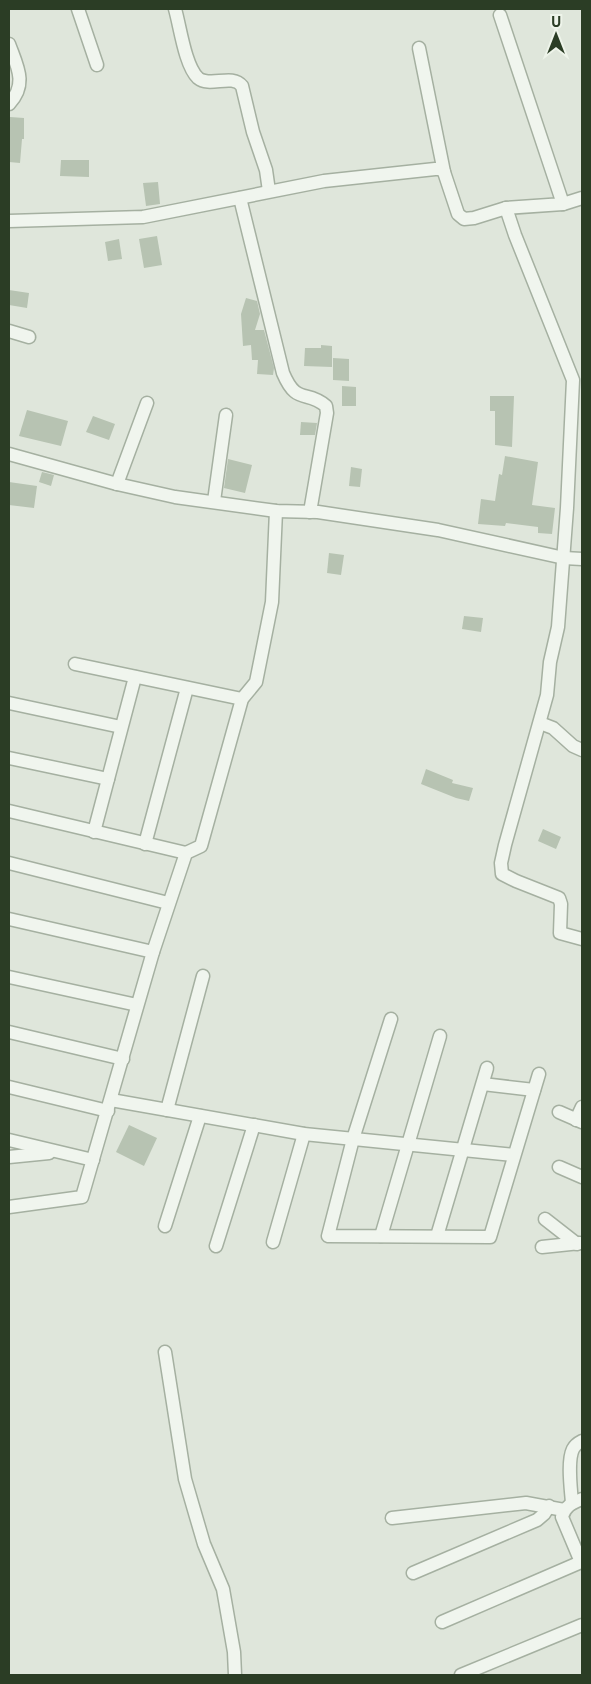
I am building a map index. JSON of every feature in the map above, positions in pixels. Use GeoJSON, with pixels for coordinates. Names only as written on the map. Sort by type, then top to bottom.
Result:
{"type":"FeatureCollection","features":[{"type":"Feature","properties":{"kind":"street"},"geometry":{"type":"LineString","coordinates":[[78,9],[97,65]]}},
{"type":"Feature","properties":{"kind":"street"},"geometry":{"type":"LineString","coordinates":[[175,9],[188,58],[197,77],[200,80],[209,82],[234,81],[239,82],[242,86],[253,132],[266,170],[269,191]]}},
{"type":"Feature","properties":{"kind":"street"},"geometry":{"type":"LineString","coordinates":[[500,14],[563,204]]}},
{"type":"Feature","properties":{"kind":"street"},"geometry":{"type":"LineString","coordinates":[[9,44],[20,77],[18,90],[14,99],[9,104]]}},
{"type":"Feature","properties":{"kind":"street"},"geometry":{"type":"LineString","coordinates":[[420,48],[444,172],[458,214],[464,218],[474,218],[506,208],[563,204],[582,198]]}},
{"type":"Feature","properties":{"kind":"street"},"geometry":{"type":"LineString","coordinates":[[9,221],[143,217],[324,181],[426,170],[440,169],[444,172]]}},
{"type":"Feature","properties":{"kind":"street"},"geometry":{"type":"LineString","coordinates":[[240,198],[284,373],[294,392],[326,406],[327,413],[310,512]]}},
{"type":"Feature","properties":{"kind":"street"},"geometry":{"type":"LineString","coordinates":[[506,208],[515,235],[578,378],[558,628],[550,662],[547,694],[540,723],[504,845],[501,863],[502,874],[559,898],[561,904],[560,933],[582,939]]}},
{"type":"Feature","properties":{"kind":"street"},"geometry":{"type":"LineString","coordinates":[[9,331],[28,337]]}},
{"type":"Feature","properties":{"kind":"street"},"geometry":{"type":"LineString","coordinates":[[117,484],[147,403]]}},
{"type":"Feature","properties":{"kind":"street"},"geometry":{"type":"LineString","coordinates":[[214,501],[226,415]]}},
{"type":"Feature","properties":{"kind":"street"},"geometry":{"type":"LineString","coordinates":[[9,454],[117,484],[175,497],[276,511],[310,512],[438,530],[564,558],[582,559]]}},
{"type":"Feature","properties":{"kind":"street"},"geometry":{"type":"LineString","coordinates":[[9,1207],[82,1197],[168,903],[186,854],[201,846],[242,699],[256,682],[272,602],[276,511]]}},
{"type":"Feature","properties":{"kind":"street"},"geometry":{"type":"LineString","coordinates":[[75,664],[242,699]]}},
{"type":"Feature","properties":{"kind":"street"},"geometry":{"type":"LineString","coordinates":[[94,832],[135,677]]}},
{"type":"Feature","properties":{"kind":"street"},"geometry":{"type":"LineString","coordinates":[[145,844],[187,688]]}},
{"type":"Feature","properties":{"kind":"street"},"geometry":{"type":"LineString","coordinates":[[9,703],[122,727]]}},
{"type":"Feature","properties":{"kind":"street"},"geometry":{"type":"LineString","coordinates":[[540,723],[553,728],[573,746],[582,750]]}},
{"type":"Feature","properties":{"kind":"street"},"geometry":{"type":"LineString","coordinates":[[9,758],[108,779]]}},
{"type":"Feature","properties":{"kind":"street"},"geometry":{"type":"LineString","coordinates":[[9,811],[186,854]]}},
{"type":"Feature","properties":{"kind":"street"},"geometry":{"type":"LineString","coordinates":[[9,863],[168,903]]}},
{"type":"Feature","properties":{"kind":"street"},"geometry":{"type":"LineString","coordinates":[[9,919],[153,952]]}},
{"type":"Feature","properties":{"kind":"street"},"geometry":{"type":"LineString","coordinates":[[167,1110],[203,976]]}},
{"type":"Feature","properties":{"kind":"street"},"geometry":{"type":"LineString","coordinates":[[9,977],[137,1005]]}},
{"type":"Feature","properties":{"kind":"street"},"geometry":{"type":"LineString","coordinates":[[391,1019],[354,1139],[328,1236],[490,1237],[539,1074]]}},
{"type":"Feature","properties":{"kind":"street"},"geometry":{"type":"LineString","coordinates":[[9,1032],[123,1059]]}},
{"type":"Feature","properties":{"kind":"street"},"geometry":{"type":"LineString","coordinates":[[381,1236],[440,1036]]}},
{"type":"Feature","properties":{"kind":"street"},"geometry":{"type":"LineString","coordinates":[[437,1236],[487,1068]]}},
{"type":"Feature","properties":{"kind":"street"},"geometry":{"type":"LineString","coordinates":[[482,1084],[534,1090]]}},
{"type":"Feature","properties":{"kind":"street"},"geometry":{"type":"LineString","coordinates":[[9,1087],[109,1106],[167,1110],[304,1134],[514,1155]]}},
{"type":"Feature","properties":{"kind":"street"},"geometry":{"type":"LineString","coordinates":[[559,1112],[579,1121],[582,1107]]}},
{"type":"Feature","properties":{"kind":"street"},"geometry":{"type":"LineString","coordinates":[[166,1226],[200,1116]]}},
{"type":"Feature","properties":{"kind":"street"},"geometry":{"type":"LineString","coordinates":[[216,1246],[254,1125]]}},
{"type":"Feature","properties":{"kind":"street"},"geometry":{"type":"LineString","coordinates":[[273,1242],[304,1134]]}},
{"type":"Feature","properties":{"kind":"street"},"geometry":{"type":"LineString","coordinates":[[9,1140],[93,1160]]}},
{"type":"Feature","properties":{"kind":"street"},"geometry":{"type":"LineString","coordinates":[[9,1157],[60,1152]]}},
{"type":"Feature","properties":{"kind":"street"},"geometry":{"type":"LineString","coordinates":[[559,1167],[582,1177]]}},
{"type":"Feature","properties":{"kind":"street"},"geometry":{"type":"LineString","coordinates":[[545,1219],[579,1243]]}},
{"type":"Feature","properties":{"kind":"street"},"geometry":{"type":"LineString","coordinates":[[542,1247],[579,1243]]}},
{"type":"Feature","properties":{"kind":"street"},"geometry":{"type":"LineString","coordinates":[[166,1352],[185,1479],[204,1544],[223,1589],[234,1652],[235,1675]]}},
{"type":"Feature","properties":{"kind":"street"},"geometry":{"type":"LineString","coordinates":[[442,1622],[582,1563],[562,1517],[573,1504],[570,1459],[575,1446],[582,1441]]}},
{"type":"Feature","properties":{"kind":"street"},"geometry":{"type":"LineString","coordinates":[[392,1518],[526,1503],[549,1506],[573,1504]]}},
{"type":"Feature","properties":{"kind":"street"},"geometry":{"type":"LineString","coordinates":[[413,1573],[537,1520],[549,1506]]}},
{"type":"Feature","properties":{"kind":"street"},"geometry":{"type":"LineString","coordinates":[[466,1675],[582,1625]]}},
{"type":"Feature","properties":{"kind":"building"},"geometry":{"type":"Polygon","coordinates":[[[10,117],[24,118],[24,139],[22,139],[20,163],[9,162],[10,117]]]}},
{"type":"Feature","properties":{"kind":"building"},"geometry":{"type":"Polygon","coordinates":[[[61,160],[89,160],[89,177],[60,176],[61,160]]]}},
{"type":"Feature","properties":{"kind":"building"},"geometry":{"type":"Polygon","coordinates":[[[158,182],[160,204],[146,206],[143,183],[158,182]]]}},
{"type":"Feature","properties":{"kind":"building"},"geometry":{"type":"Polygon","coordinates":[[[157,236],[162,265],[144,268],[139,239],[157,236]]]}},
{"type":"Feature","properties":{"kind":"building"},"geometry":{"type":"Polygon","coordinates":[[[119,239],[122,259],[108,261],[105,242],[119,239]]]}},
{"type":"Feature","properties":{"kind":"building"},"geometry":{"type":"Polygon","coordinates":[[[9,290],[29,293],[27,308],[9,305],[9,290]]]}},
{"type":"Feature","properties":{"kind":"building"},"geometry":{"type":"Polygon","coordinates":[[[246,298],[257,301],[260,314],[255,330],[264,330],[274,368],[273,375],[257,374],[258,360],[252,360],[251,345],[243,346],[241,314],[246,298]]]}},
{"type":"Feature","properties":{"kind":"building"},"geometry":{"type":"Polygon","coordinates":[[[321,345],[332,346],[332,367],[304,366],[305,348],[321,348],[321,345]]]}},
{"type":"Feature","properties":{"kind":"building"},"geometry":{"type":"Polygon","coordinates":[[[333,358],[349,359],[349,381],[333,380],[333,358]]]}},
{"type":"Feature","properties":{"kind":"building"},"geometry":{"type":"Polygon","coordinates":[[[342,386],[356,387],[356,406],[342,406],[342,386]]]}},
{"type":"Feature","properties":{"kind":"building"},"geometry":{"type":"Polygon","coordinates":[[[490,396],[514,396],[512,447],[495,445],[495,411],[490,411],[490,396]]]}},
{"type":"Feature","properties":{"kind":"building"},"geometry":{"type":"Polygon","coordinates":[[[27,410],[68,421],[61,446],[19,436],[27,410]]]}},
{"type":"Feature","properties":{"kind":"building"},"geometry":{"type":"Polygon","coordinates":[[[93,416],[115,424],[109,440],[86,432],[93,416]]]}},
{"type":"Feature","properties":{"kind":"building"},"geometry":{"type":"Polygon","coordinates":[[[301,422],[317,423],[315,435],[300,435],[301,422]]]}},
{"type":"Feature","properties":{"kind":"building"},"geometry":{"type":"Polygon","coordinates":[[[505,456],[538,462],[532,505],[555,508],[552,534],[538,533],[538,527],[506,523],[505,526],[478,524],[481,499],[495,501],[499,474],[502,475],[505,456]]]}},
{"type":"Feature","properties":{"kind":"building"},"geometry":{"type":"Polygon","coordinates":[[[228,459],[252,465],[245,493],[224,488],[228,459]]]}},
{"type":"Feature","properties":{"kind":"building"},"geometry":{"type":"Polygon","coordinates":[[[351,467],[362,469],[360,487],[349,486],[351,467]]]}},
{"type":"Feature","properties":{"kind":"building"},"geometry":{"type":"Polygon","coordinates":[[[42,472],[54,475],[51,486],[39,482],[42,472]]]}},
{"type":"Feature","properties":{"kind":"building"},"geometry":{"type":"Polygon","coordinates":[[[9,482],[37,486],[34,508],[9,505],[9,482]]]}},
{"type":"Feature","properties":{"kind":"building"},"geometry":{"type":"Polygon","coordinates":[[[329,553],[344,555],[341,575],[327,573],[329,553]]]}},
{"type":"Feature","properties":{"kind":"building"},"geometry":{"type":"Polygon","coordinates":[[[464,616],[483,618],[481,632],[462,629],[464,616]]]}},
{"type":"Feature","properties":{"kind":"building"},"geometry":{"type":"Polygon","coordinates":[[[426,769],[453,780],[452,783],[473,788],[469,801],[456,798],[421,784],[426,769]]]}},
{"type":"Feature","properties":{"kind":"building"},"geometry":{"type":"Polygon","coordinates":[[[543,829],[561,837],[556,849],[538,841],[543,829]]]}},
{"type":"Feature","properties":{"kind":"building"},"geometry":{"type":"Polygon","coordinates":[[[129,1125],[157,1138],[144,1166],[116,1152],[129,1125]]]}}]}
